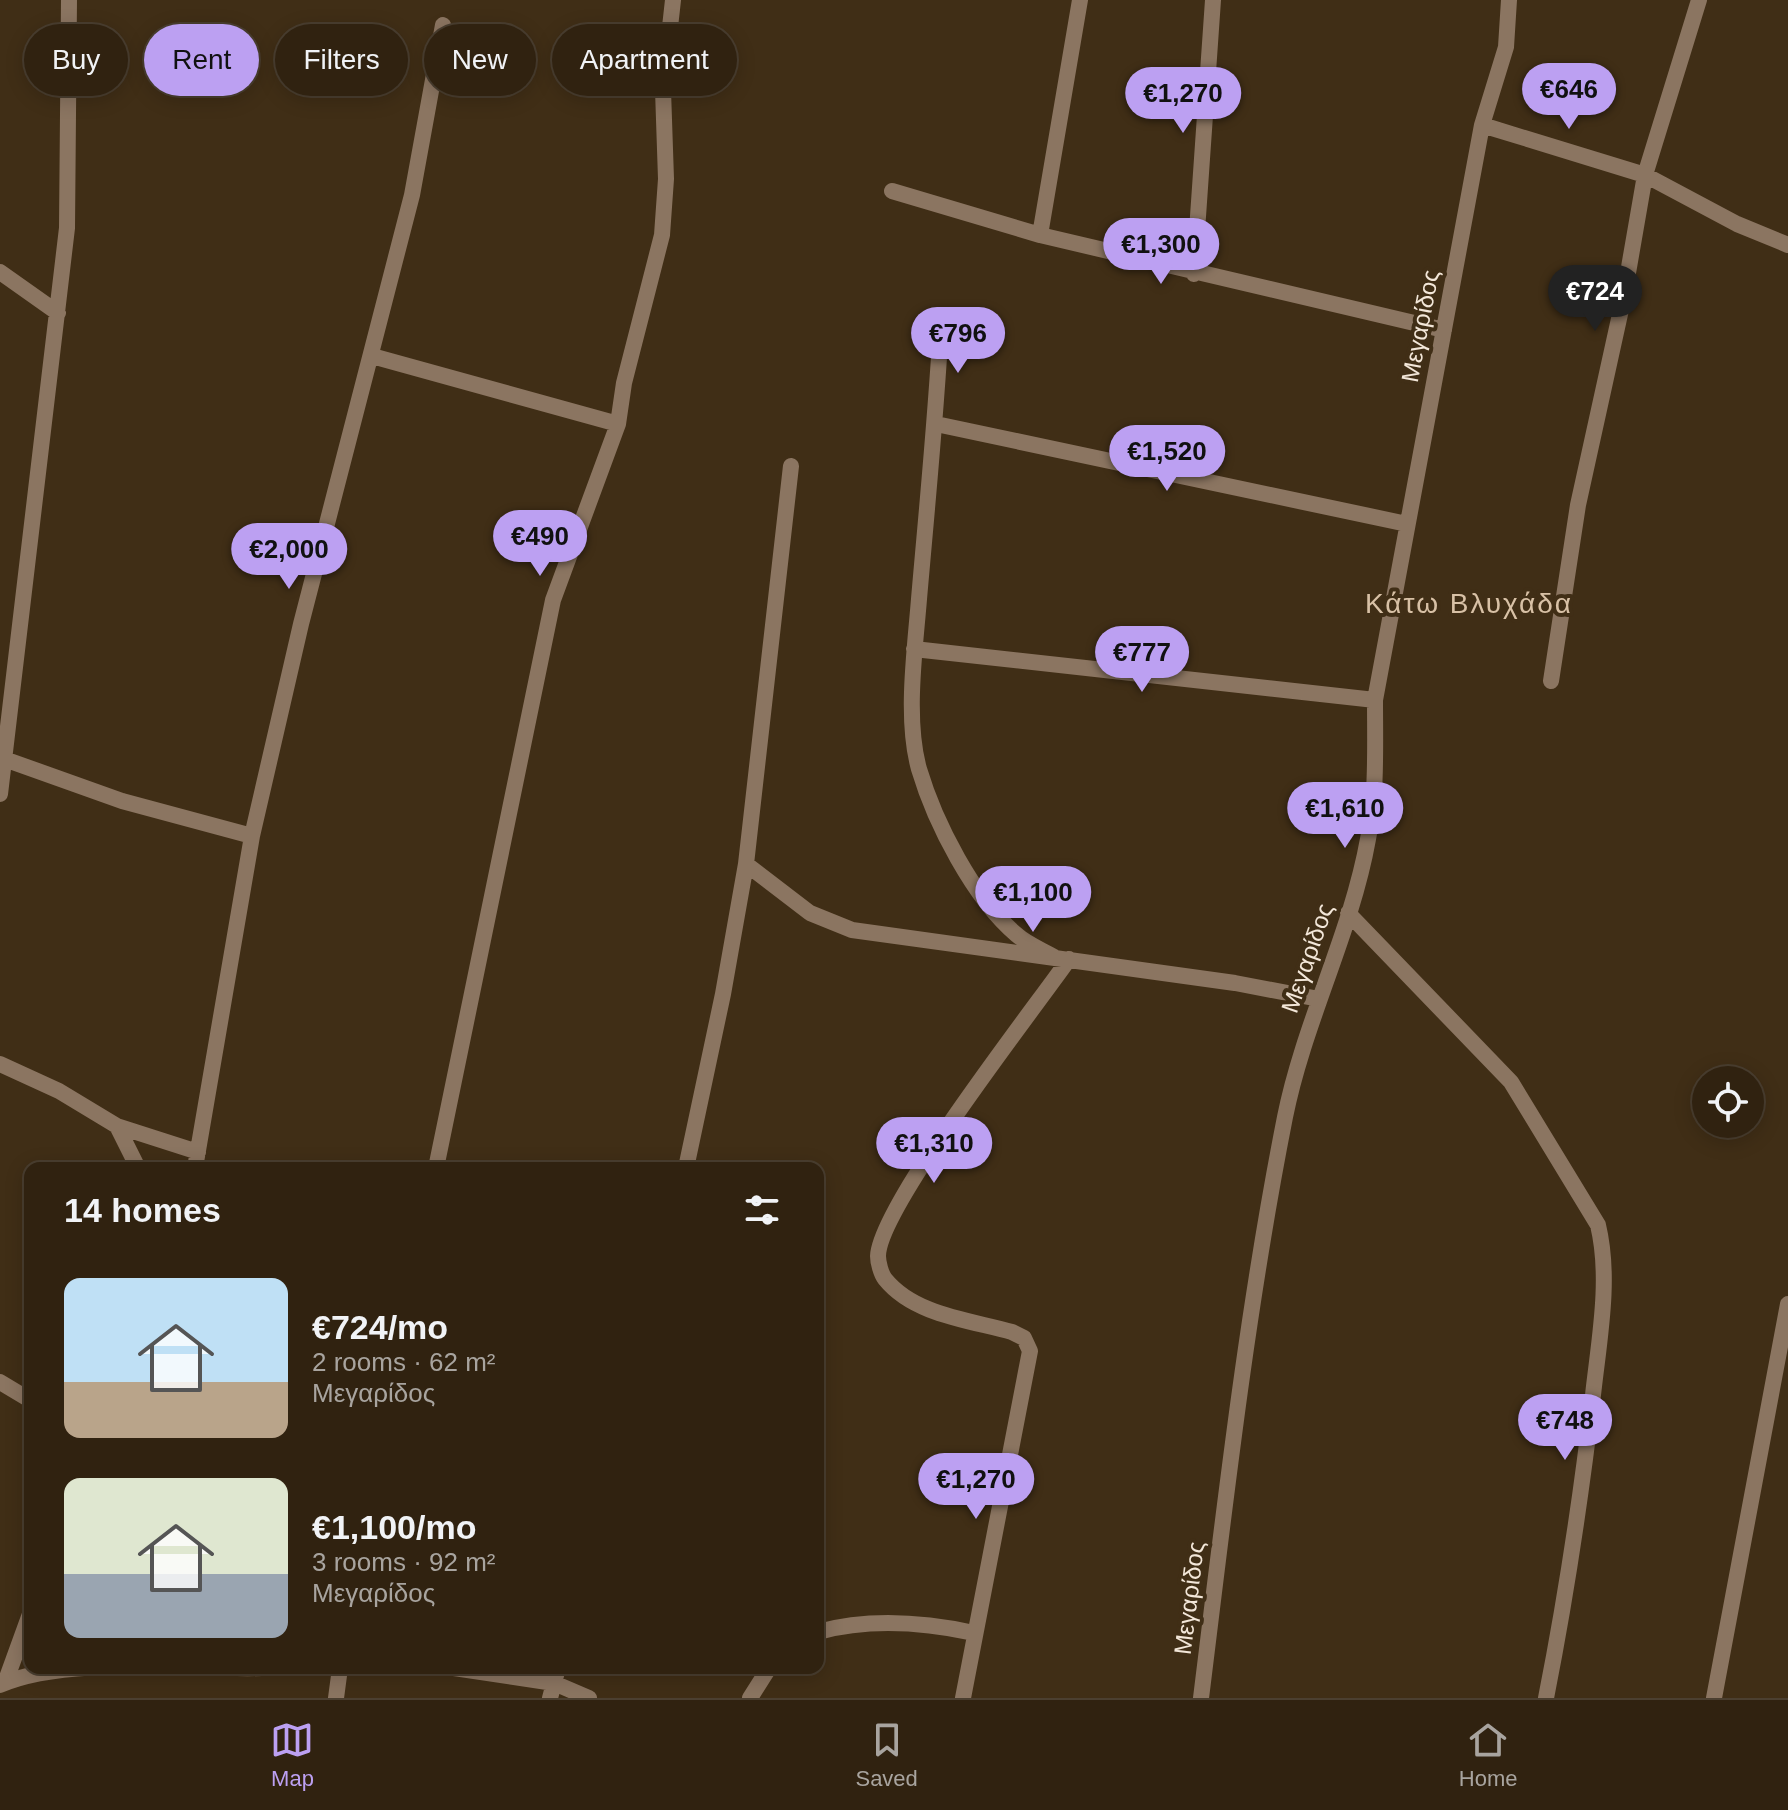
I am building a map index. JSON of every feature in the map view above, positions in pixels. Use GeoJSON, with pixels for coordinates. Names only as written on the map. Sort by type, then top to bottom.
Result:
{"type":"FeatureCollection","features":[{"type":"Feature","properties":{"kind":"street"},"geometry":{"type":"LineString","coordinates":[[0,794],[7,760],[67,228],[69,0]]}},
{"type":"Feature","properties":{"kind":"street"},"geometry":{"type":"LineString","coordinates":[[437,1162],[553,600],[618,424],[624,383],[662,235],[666,179],[663,90],[673,0]]}},
{"type":"Feature","properties":{"kind":"street"},"geometry":{"type":"LineString","coordinates":[[1040,235],[1080,0]]}},
{"type":"Feature","properties":{"kind":"street"},"geometry":{"type":"LineString","coordinates":[[1194,274],[1213,0]]}},
{"type":"Feature","properties":{"kind":"street","name":"Μεγαρίδος"},"geometry":{"type":"LineString","coordinates":[[1201,1698],[1235,1426],[1285,1117],[1304,1039],[1348,913],[1369,838],[1375,773],[1375,700],[1482,125],[1506,47],[1509,0]]}},
{"type":"Feature","properties":{"kind":"street"},"geometry":{"type":"LineString","coordinates":[[1551,681],[1578,505],[1624,296],[1645,175],[1699,0]]}},
{"type":"Feature","properties":{"kind":"street"},"geometry":{"type":"LineString","coordinates":[[0,1064],[59,1091],[117,1126],[197,1160],[252,836],[301,624],[412,195],[430,96]]}},
{"type":"Feature","properties":{"kind":"street"},"geometry":{"type":"LineString","coordinates":[[1482,125],[1645,175],[1737,224],[1788,245]]}},
{"type":"Feature","properties":{"kind":"street"},"geometry":{"type":"LineString","coordinates":[[892,191],[1040,235],[1194,274],[1444,330]]}},
{"type":"Feature","properties":{"kind":"street"},"geometry":{"type":"LineString","coordinates":[[0,272],[58,313]]}},
{"type":"Feature","properties":{"kind":"street"},"geometry":{"type":"LineString","coordinates":[[941,325],[936,424],[914,649],[913,706],[918,767],[945,835],[988,903],[1018,936],[1062,958]]}},
{"type":"Feature","properties":{"kind":"street"},"geometry":{"type":"LineString","coordinates":[[372,356],[618,424]]}},
{"type":"Feature","properties":{"kind":"street"},"geometry":{"type":"LineString","coordinates":[[936,424],[1407,524]]}},
{"type":"Feature","properties":{"kind":"street"},"geometry":{"type":"LineString","coordinates":[[687,1162],[723,994],[746,864],[791,466]]}},
{"type":"Feature","properties":{"kind":"street"},"geometry":{"type":"LineString","coordinates":[[914,649],[1375,700]]}},
{"type":"Feature","properties":{"kind":"street"},"geometry":{"type":"LineString","coordinates":[[7,760],[122,801],[252,836]]}},
{"type":"Feature","properties":{"kind":"street"},"geometry":{"type":"LineString","coordinates":[[746,864],[810,913],[852,930],[1062,958],[1319,999]]}},
{"type":"Feature","properties":{"kind":"street"},"geometry":{"type":"LineString","coordinates":[[1348,913],[1511,1082],[1598,1225],[1604,1249],[1597,1361],[1579,1512],[1546,1698]]}},
{"type":"Feature","properties":{"kind":"street"},"geometry":{"type":"LineString","coordinates":[[963,1698],[1030,1351],[1024,1338],[1012,1332],[913,1304],[883,1277],[877,1254],[891,1220],[930,1152],[1062,958]]}},
{"type":"Feature","properties":{"kind":"street"},"geometry":{"type":"LineString","coordinates":[[117,1126],[135,1162]]}},
{"type":"Feature","properties":{"kind":"street"},"geometry":{"type":"LineString","coordinates":[[1714,1698],[1788,1304]]}},
{"type":"Feature","properties":{"kind":"street"},"geometry":{"type":"LineString","coordinates":[[0,1382],[24,1396]]}},
{"type":"Feature","properties":{"kind":"street"},"geometry":{"type":"LineString","coordinates":[[824,1631],[871,1623],[939,1626],[974,1633]]}},
{"type":"Feature","properties":{"kind":"street"},"geometry":{"type":"LineString","coordinates":[[3,1684],[24,1630]]}},
{"type":"Feature","properties":{"kind":"street"},"geometry":{"type":"LineString","coordinates":[[3,1684],[40,1674]]}},
{"type":"Feature","properties":{"kind":"street"},"geometry":{"type":"LineString","coordinates":[[336,1698],[339,1674]]}},
{"type":"Feature","properties":{"kind":"street"},"geometry":{"type":"LineString","coordinates":[[494,1674],[554,1683],[589,1698]]}},
{"type":"Feature","properties":{"kind":"street"},"geometry":{"type":"LineString","coordinates":[[750,1698],[765,1674]]}},
{"type":"Feature","properties":{"kind":"district","name":"Κάτω Βλυχάδα"},"geometry":{"type":"Point","coordinates":[1469,603]}}]}
